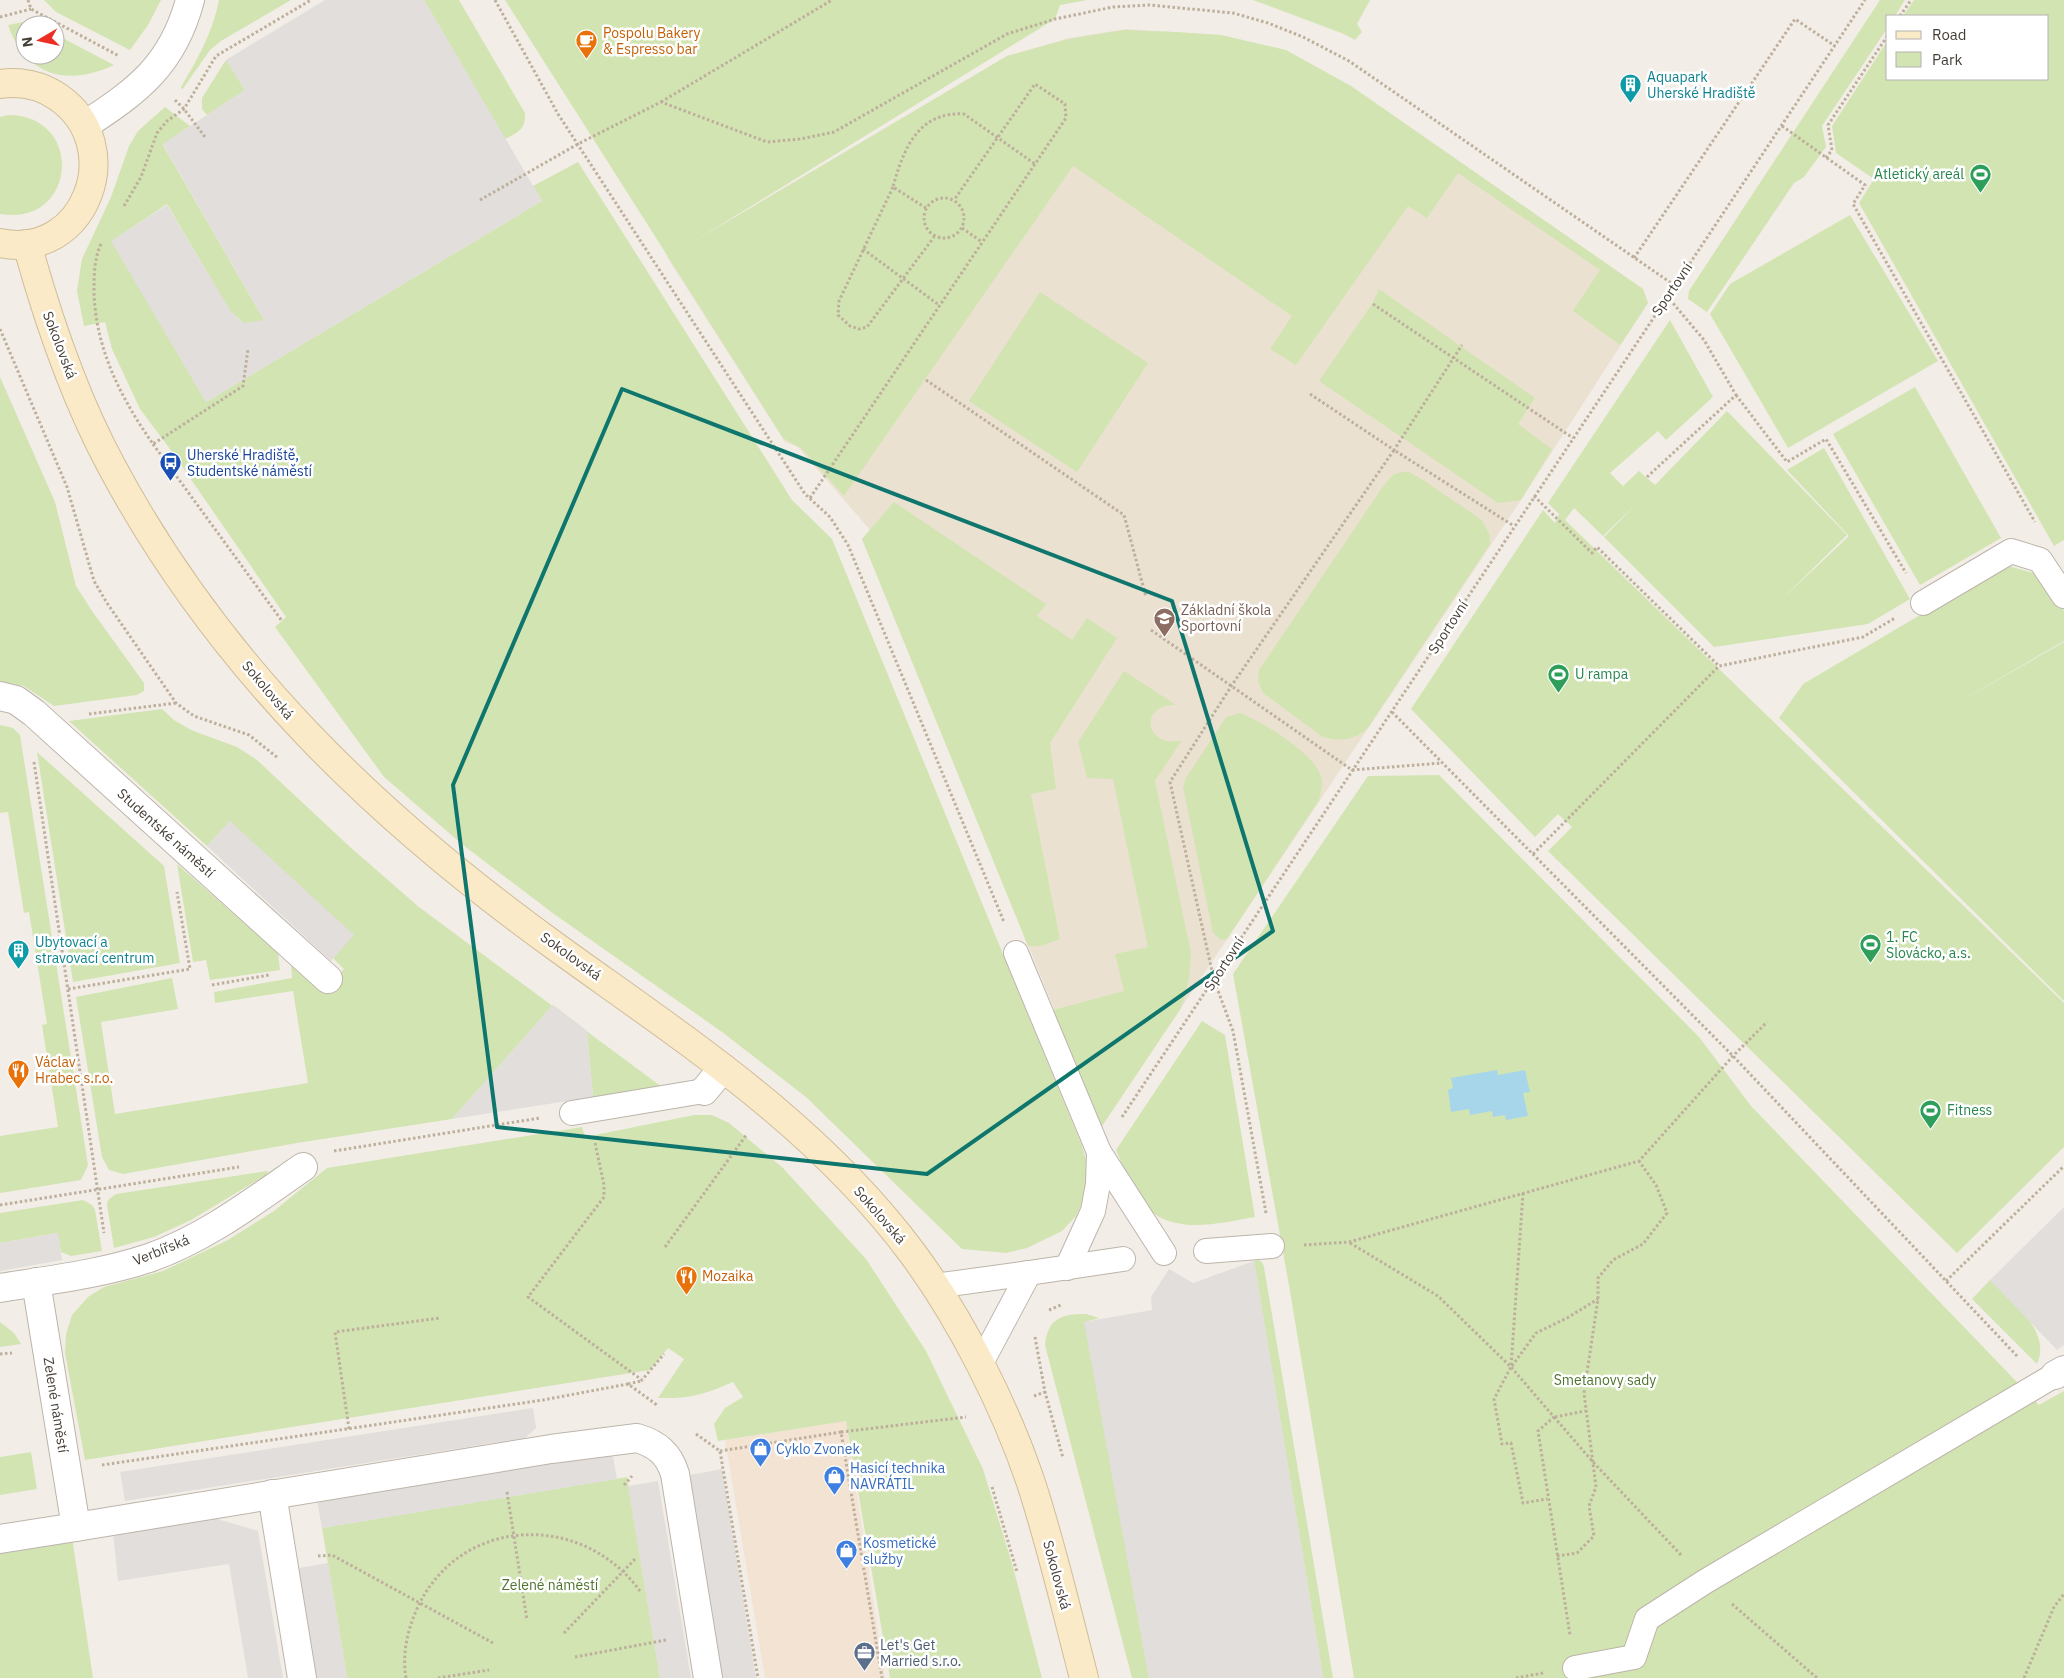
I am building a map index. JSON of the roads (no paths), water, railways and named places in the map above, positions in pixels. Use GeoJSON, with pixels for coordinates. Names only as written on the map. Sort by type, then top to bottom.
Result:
{"type":"FeatureCollection","features":[{"type":"Feature","properties":{"kind":"main road"},"geometry":{"type":"LineString","coordinates":[[0,84],[21,83],[46,90],[68,104],[85,125],[94,156],[93,178],[87,199],[74,217],[58,232],[27,244],[0,243]]}},
{"type":"Feature","properties":{"kind":"main road","name":"Sokolovská"},"geometry":{"type":"LineString","coordinates":[[27,244],[55,334],[110,464],[157,545],[183,584],[282,708],[347,776],[421,843],[556,947],[645,1009],[780,1112],[834,1162],[896,1232],[935,1286],[980,1365],[1001,1408],[1031,1484],[1084,1678]]}},
{"type":"Feature","properties":{"kind":"street"},"geometry":{"type":"LineString","coordinates":[[85,125],[125,99],[149,76],[168,53],[183,28],[190,0]]}},
{"type":"Feature","properties":{"kind":"street","name":"Studentské náměstí"},"geometry":{"type":"LineString","coordinates":[[0,696],[16,700],[42,720],[328,979]]}},
{"type":"Feature","properties":{"kind":"street"},"geometry":{"type":"LineString","coordinates":[[704,1090],[723,1068]]}},
{"type":"Feature","properties":{"kind":"street","name":"Verbířská"},"geometry":{"type":"LineString","coordinates":[[0,1288],[108,1269],[150,1258],[223,1222],[303,1167]]}},
{"type":"Feature","properties":{"kind":"street","name":"Zelené náměstí"},"geometry":{"type":"LineString","coordinates":[[36,1282],[76,1527]]}},
{"type":"Feature","properties":{"kind":"street"},"geometry":{"type":"LineString","coordinates":[[0,1539],[501,1457],[630,1438],[650,1443],[667,1454],[675,1474],[708,1678]]}},
{"type":"Feature","properties":{"kind":"street"},"geometry":{"type":"LineString","coordinates":[[272,1494],[302,1678]]}},
{"type":"Feature","properties":{"kind":"lane"},"geometry":{"type":"LineString","coordinates":[[1923,603],[2011,552],[2040,560],[2064,596]]}},
{"type":"Feature","properties":{"kind":"lane"},"geometry":{"type":"LineString","coordinates":[[1016,953],[1099,1152],[1164,1252]]}},
{"type":"Feature","properties":{"kind":"lane"},"geometry":{"type":"LineString","coordinates":[[572,1113],[704,1090]]}},
{"type":"Feature","properties":{"kind":"lane"},"geometry":{"type":"LineString","coordinates":[[1067,1268],[1093,1211],[1098,1184],[1099,1152]]}},
{"type":"Feature","properties":{"kind":"lane"},"geometry":{"type":"LineString","coordinates":[[1206,1251],[1272,1246]]}},
{"type":"Feature","properties":{"kind":"lane"},"geometry":{"type":"LineString","coordinates":[[935,1286],[1123,1259]]}},
{"type":"Feature","properties":{"kind":"lane"},"geometry":{"type":"LineString","coordinates":[[980,1365],[1029,1273]]}},
{"type":"Feature","properties":{"kind":"lane"},"geometry":{"type":"LineString","coordinates":[[1575,1668],[1634,1657],[1647,1619],[1706,1581],[2060,1372]]}},
{"type":"Feature","properties":{"kind":"water"},"geometry":{"type":"Polygon","coordinates":[[[1497,1070],[1498,1075],[1525,1070],[1530,1092],[1523,1093],[1528,1116],[1506,1120],[1505,1115],[1493,1117],[1492,1111],[1470,1115],[1469,1109],[1451,1112],[1448,1090],[1453,1088],[1451,1078],[1497,1070]]]}},
{"type":"Feature","properties":{"kind":"place","name":"Pospolu Bakery & Espresso bar"},"geometry":{"type":"Point","coordinates":[587,60]}},
{"type":"Feature","properties":{"kind":"place","name":"Aquapark Uherské Hradiště"},"geometry":{"type":"Point","coordinates":[1631,104]}},
{"type":"Feature","properties":{"kind":"place","name":"Atletický areál"},"geometry":{"type":"Point","coordinates":[1980,193]}},
{"type":"Feature","properties":{"kind":"place","name":"Uherské Hradiště, Studentské náměstí"},"geometry":{"type":"Point","coordinates":[171,482]}},
{"type":"Feature","properties":{"kind":"place","name":"Základní škola Sportovní"},"geometry":{"type":"Point","coordinates":[1165,637]}},
{"type":"Feature","properties":{"kind":"place","name":"U rampa"},"geometry":{"type":"Point","coordinates":[1559,693]}},
{"type":"Feature","properties":{"kind":"place","name":"1. FC Slovácko, a.s."},"geometry":{"type":"Point","coordinates":[1870,964]}},
{"type":"Feature","properties":{"kind":"place","name":"Ubytovací a stravovací centrum"},"geometry":{"type":"Point","coordinates":[19,969]}},
{"type":"Feature","properties":{"kind":"place","name":"Václav Hrabec s.r.o."},"geometry":{"type":"Point","coordinates":[19,1089]}},
{"type":"Feature","properties":{"kind":"place","name":"Fitness"},"geometry":{"type":"Point","coordinates":[1931,1129]}},
{"type":"Feature","properties":{"kind":"place","name":"Mozaika"},"geometry":{"type":"Point","coordinates":[686,1295]}},
{"type":"Feature","properties":{"kind":"place","name":"Cyklo Zvonek"},"geometry":{"type":"Point","coordinates":[760,1468]}},
{"type":"Feature","properties":{"kind":"place","name":"Hasicí technika NAVRÁTIL"},"geometry":{"type":"Point","coordinates":[834,1495]}},
{"type":"Feature","properties":{"kind":"place","name":"Kosmetické služby"},"geometry":{"type":"Point","coordinates":[847,1570]}},
{"type":"Feature","properties":{"kind":"place","name":"Let's Get Married s.r.o."},"geometry":{"type":"Point","coordinates":[864,1672]}},
{"type":"Feature","properties":{"kind":"park label","name":"Smetanovy sady"},"geometry":{"type":"Point","coordinates":[1605,1380]}}]}
